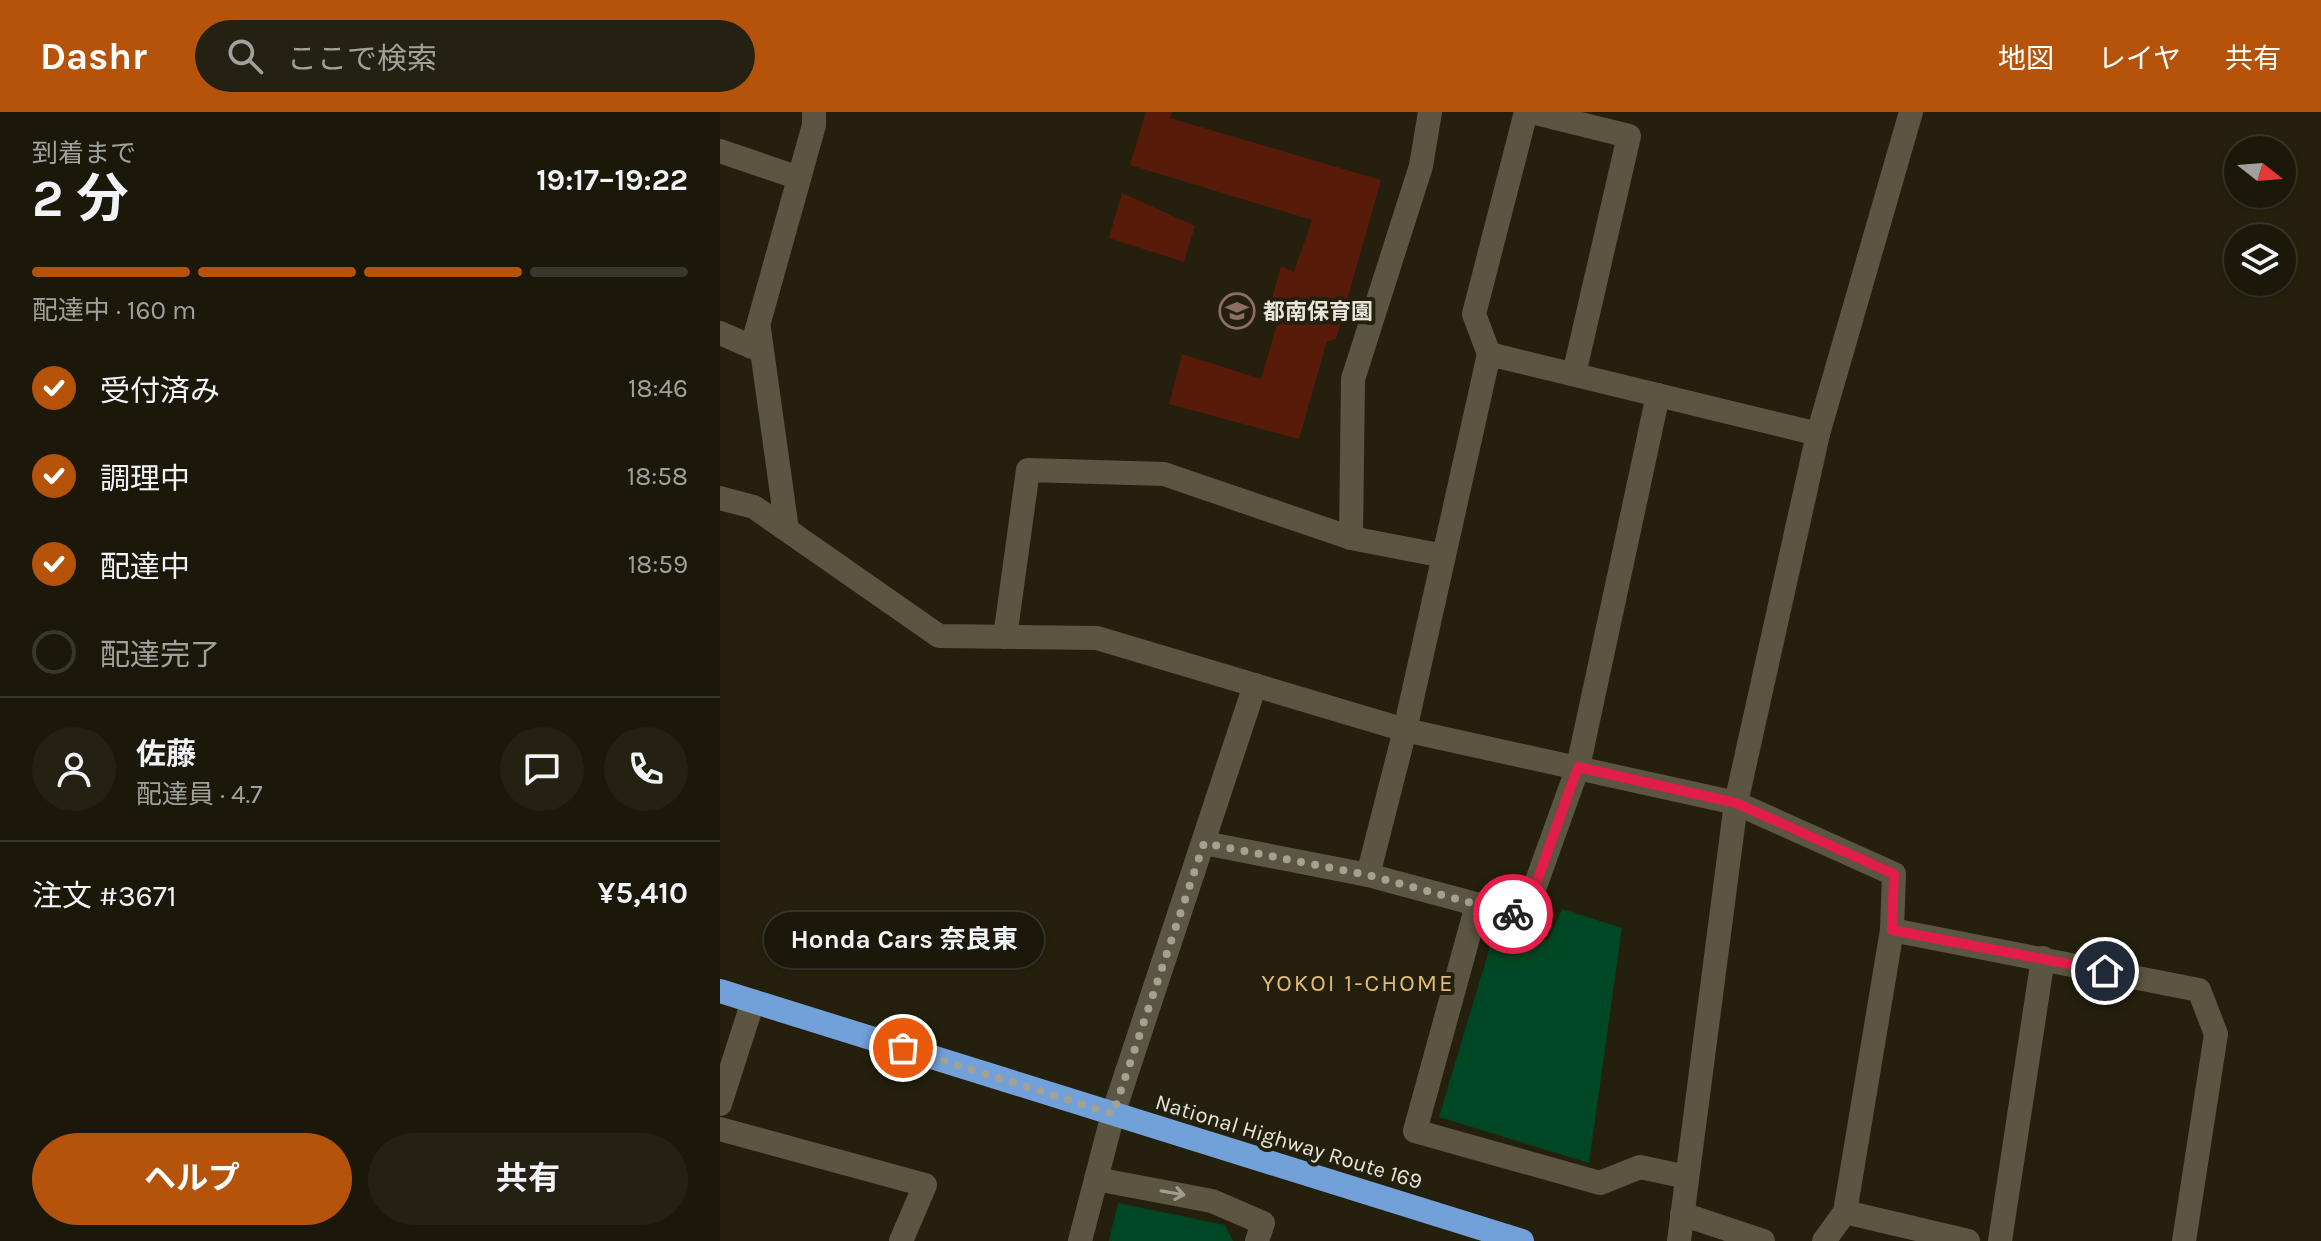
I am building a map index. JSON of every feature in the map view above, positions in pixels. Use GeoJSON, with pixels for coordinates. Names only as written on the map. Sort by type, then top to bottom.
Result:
{"type":"FeatureCollection","features":[{"type":"Feature","properties":{"kind":"highway","name":"National Highway Route 169"},"geometry":{"type":"LineString","coordinates":[[720,991],[1522,1241]]}},
{"type":"Feature","properties":{"kind":"street"},"geometry":{"type":"LineString","coordinates":[[720,333],[752,347],[814,125],[814,112]]}},
{"type":"Feature","properties":{"kind":"street"},"geometry":{"type":"LineString","coordinates":[[1351,538],[1353,379],[1421,166],[1430,112]]}},
{"type":"Feature","properties":{"kind":"street"},"geometry":{"type":"LineString","coordinates":[[1368,875],[1405,730],[1489,354],[1474,314],[1526,112]]}},
{"type":"Feature","properties":{"kind":"street"},"geometry":{"type":"LineString","coordinates":[[1532,112],[1629,136],[1574,374]]}},
{"type":"Feature","properties":{"kind":"street"},"geometry":{"type":"LineString","coordinates":[[1679,1241],[1736,803],[1818,434],[1911,112]]}},
{"type":"Feature","properties":{"kind":"street"},"geometry":{"type":"LineString","coordinates":[[720,151],[799,178]]}},
{"type":"Feature","properties":{"kind":"street"},"geometry":{"type":"LineString","coordinates":[[758,323],[787,530]]}},
{"type":"Feature","properties":{"kind":"street"},"geometry":{"type":"LineString","coordinates":[[1489,354],[1818,434]]}},
{"type":"Feature","properties":{"kind":"street"},"geometry":{"type":"LineString","coordinates":[[1204,843],[1368,875],[1524,917],[1578,767],[1658,395]]}},
{"type":"Feature","properties":{"kind":"street"},"geometry":{"type":"LineString","coordinates":[[1005,637],[1028,470],[1164,474],[1351,538],[1444,556]]}},
{"type":"Feature","properties":{"kind":"street"},"geometry":{"type":"LineString","coordinates":[[722,506],[754,507],[939,636],[1097,638],[1405,730],[1736,803],[1894,874],[1892,930],[1845,1212],[1824,1241]]}},
{"type":"Feature","properties":{"kind":"street"},"geometry":{"type":"LineString","coordinates":[[1080,1241],[1113,1114],[1255,685]]}},
{"type":"Feature","properties":{"kind":"street"},"geometry":{"type":"LineString","coordinates":[[1477,905],[1415,1131],[1600,1183],[1640,1167],[1687,1177]]}},
{"type":"Feature","properties":{"kind":"street"},"geometry":{"type":"LineString","coordinates":[[1892,930],[2199,990],[2216,1034],[2184,1241]]}},
{"type":"Feature","properties":{"kind":"street"},"geometry":{"type":"LineString","coordinates":[[2000,1241],[2043,958]]}},
{"type":"Feature","properties":{"kind":"street"},"geometry":{"type":"LineString","coordinates":[[720,1104],[753,1001]]}},
{"type":"Feature","properties":{"kind":"street"},"geometry":{"type":"LineString","coordinates":[[720,1129],[925,1185],[901,1241]]}},
{"type":"Feature","properties":{"kind":"street"},"geometry":{"type":"LineString","coordinates":[[1096,1179],[1212,1201],[1263,1223],[1257,1241]]}},
{"type":"Feature","properties":{"kind":"street"},"geometry":{"type":"LineString","coordinates":[[1845,1212],[1968,1241]]}},
{"type":"Feature","properties":{"kind":"street"},"geometry":{"type":"LineString","coordinates":[[1682,1214],[1763,1241]]}},
{"type":"Feature","properties":{"kind":"green space"},"geometry":{"type":"Polygon","coordinates":[[[1562,909],[1622,928],[1589,1163],[1439,1117],[1495,930],[1548,940],[1562,909]]]}},
{"type":"Feature","properties":{"kind":"green space"},"geometry":{"type":"Polygon","coordinates":[[[1118,1203],[1225,1225],[1233,1241],[1109,1241],[1118,1203]]]}},
{"type":"Feature","properties":{"kind":"building"},"geometry":{"type":"Polygon","coordinates":[[[1146,112],[1172,112],[1170,118],[1381,180],[1336,339],[1327,341],[1299,439],[1169,404],[1182,354],[1261,379],[1284,301],[1272,299],[1281,266],[1294,272],[1312,220],[1130,165],[1146,112]]]}},
{"type":"Feature","properties":{"kind":"building"},"geometry":{"type":"Polygon","coordinates":[[[1122,193],[1195,226],[1184,262],[1109,238],[1122,193]]]}},
{"type":"Feature","properties":{"kind":"way so far"},"geometry":{"type":"LineString","coordinates":[[903,1048],[1113,1114],[1204,843],[1368,875],[1513,914]]}},
{"type":"Feature","properties":{"kind":"place","name":"都南保育園"},"geometry":{"type":"Point","coordinates":[1237,311]}},
{"type":"Feature","properties":{"kind":"place","name":"Honda Cars 奈良東"},"geometry":{"type":"Point","coordinates":[903,1048]}},
{"type":"Feature","properties":{"kind":"district","name":"YOKOI 1-CHOME"},"geometry":{"type":"Point","coordinates":[1358,983]}},
{"type":"Feature","properties":{"kind":"route"},"geometry":{"type":"LineString","coordinates":[[1513,914],[1524,917],[1578,767],[1736,803],[1894,874],[1892,930],[2105,971]]}}]}
